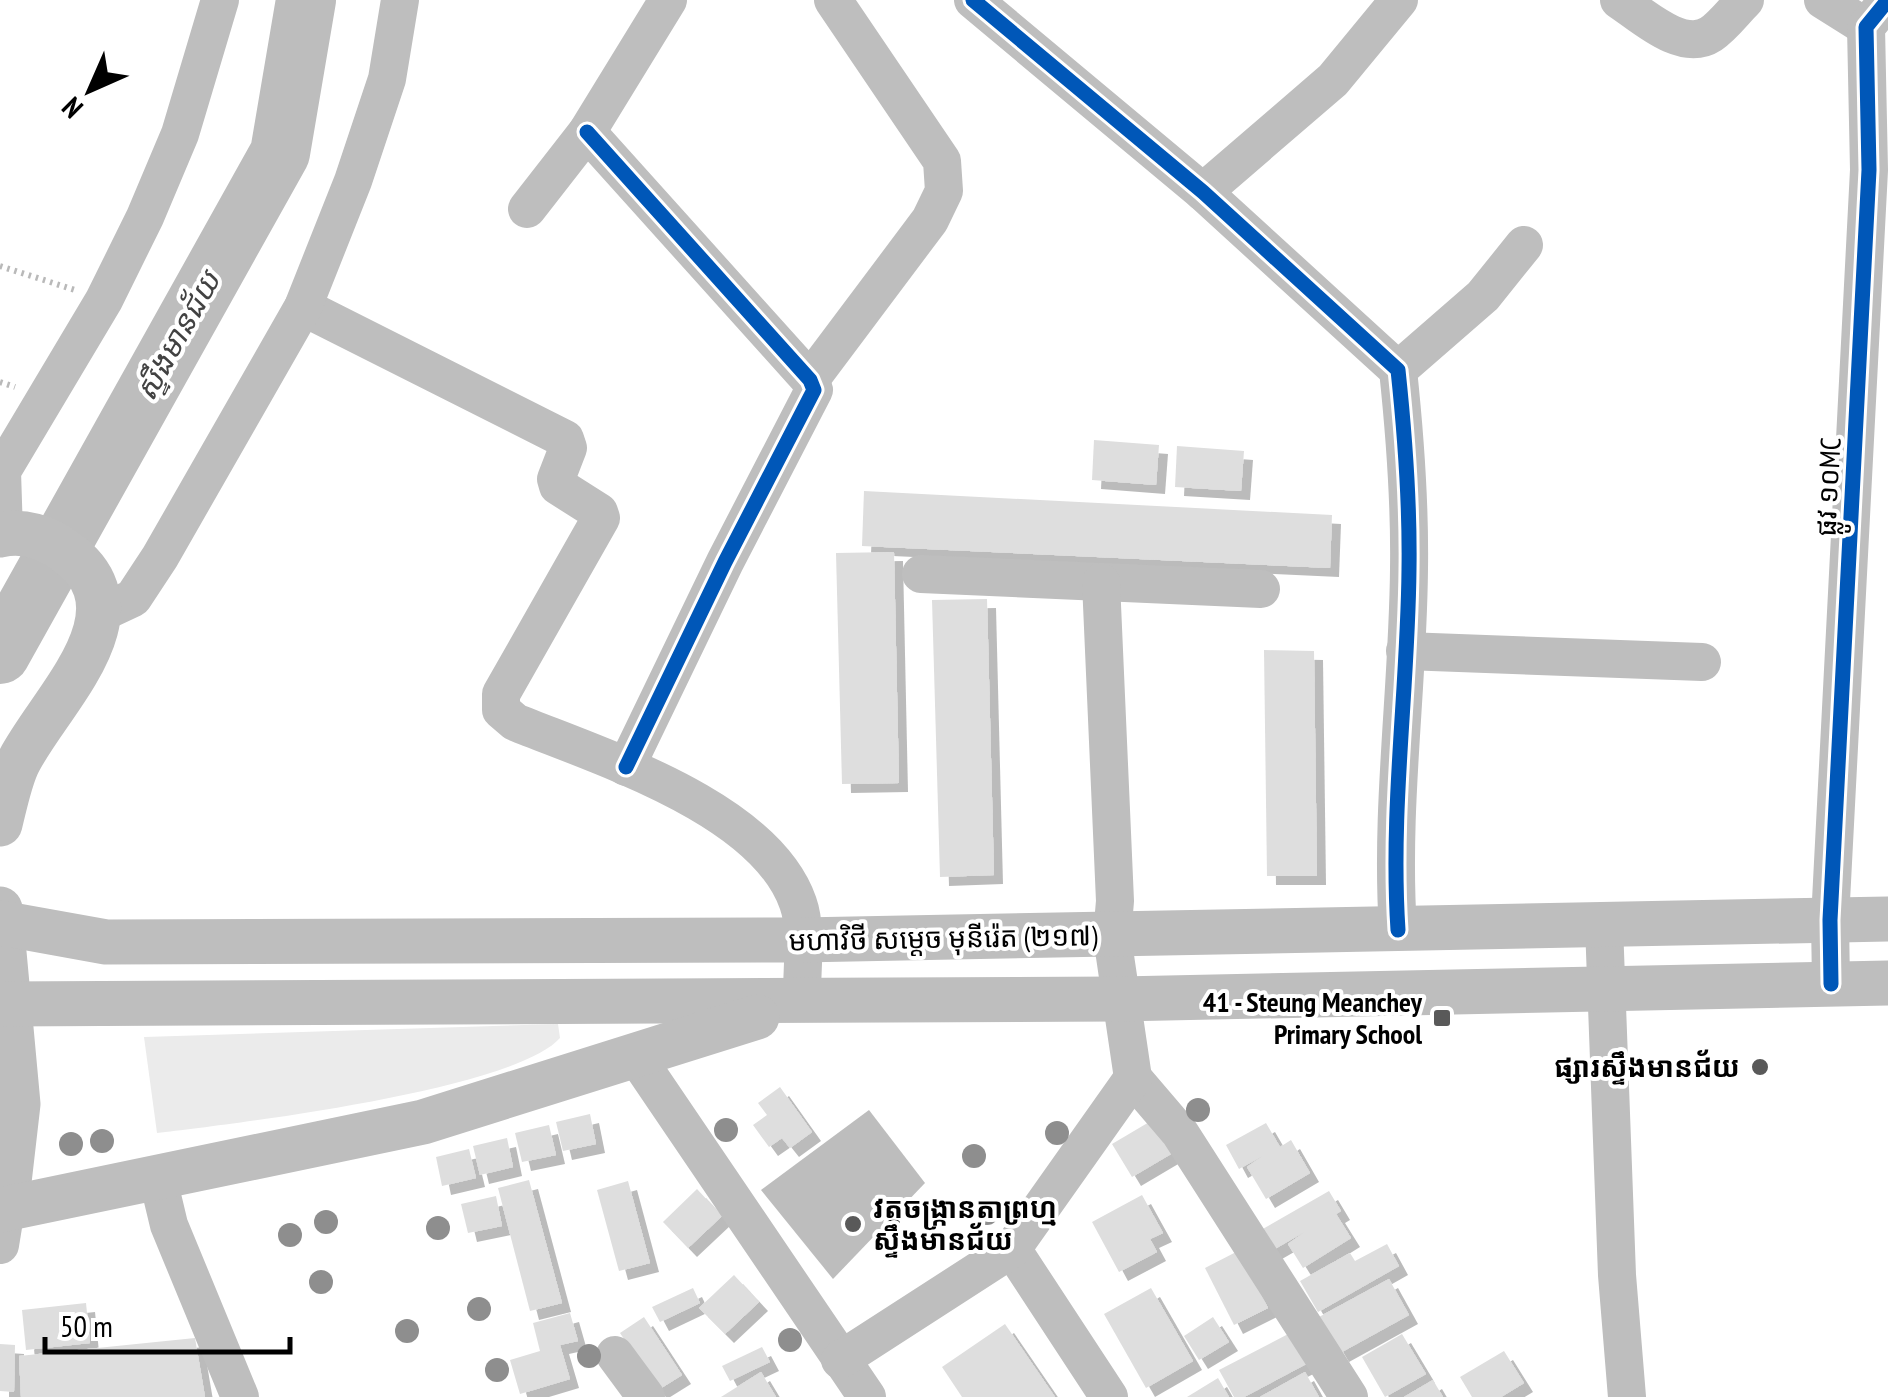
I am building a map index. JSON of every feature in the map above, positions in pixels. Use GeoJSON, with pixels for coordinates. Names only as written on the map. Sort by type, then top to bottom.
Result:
{"type":"FeatureCollection","features":[{"type":"Feature","properties":{"kind":"main road"},"geometry":{"type":"LineString","coordinates":[[0,824],[18,763],[92,646],[100,612],[90,579],[70,553],[40,538],[4,534]]}},
{"type":"Feature","properties":{"kind":"main road"},"geometry":{"type":"LineString","coordinates":[[0,908],[18,1104],[2,1221],[158,1179],[423,1122],[802,1002]]}},
{"type":"Feature","properties":{"kind":"main road","name":"មហាវិថី សម្តេច មុនីរ៉េត (២១៧)"},"geometry":{"type":"LineString","coordinates":[[0,923],[106,942],[1112,936],[1888,919]]}},
{"type":"Feature","properties":{"kind":"main road"},"geometry":{"type":"LineString","coordinates":[[0,958],[106,942]]}},
{"type":"Feature","properties":{"kind":"main road"},"geometry":{"type":"LineString","coordinates":[[0,1004],[1120,999],[1888,983]]}},
{"type":"Feature","properties":{"kind":"street"},"geometry":{"type":"LineString","coordinates":[[4,534],[2,471],[104,300],[180,134],[220,0]]}},
{"type":"Feature","properties":{"kind":"street"},"geometry":{"type":"LineString","coordinates":[[100,612],[132,598],[303,307],[354,182],[388,79],[400,0]]}},
{"type":"Feature","properties":{"kind":"street"},"geometry":{"type":"LineString","coordinates":[[527,209],[587,132],[668,0]]}},
{"type":"Feature","properties":{"kind":"street"},"geometry":{"type":"LineString","coordinates":[[810,380],[930,220],[944,192],[942,161],[833,0]]}},
{"type":"Feature","properties":{"kind":"street"},"geometry":{"type":"LineString","coordinates":[[1203,192],[1333,80],[1399,0]]}},
{"type":"Feature","properties":{"kind":"street"},"geometry":{"type":"LineString","coordinates":[[1619,0],[1676,37],[1698,38],[1710,35],[1744,0]]}},
{"type":"Feature","properties":{"kind":"street"},"geometry":{"type":"LineString","coordinates":[[1823,0],[1877,13]]}},
{"type":"Feature","properties":{"kind":"street"},"geometry":{"type":"LineString","coordinates":[[984,4],[1203,192],[1398,370],[1407,458],[1405,652],[1394,863],[1398,930]]}},
{"type":"Feature","properties":{"kind":"street","name":"ផ្លូវ ១០MC"},"geometry":{"type":"LineString","coordinates":[[1831,984],[1830,920],[1877,13]]}},
{"type":"Feature","properties":{"kind":"street"},"geometry":{"type":"LineString","coordinates":[[587,132],[810,380],[812,402],[724,562],[626,768]]}},
{"type":"Feature","properties":{"kind":"street"},"geometry":{"type":"LineString","coordinates":[[1398,370],[1483,296],[1524,245]]}},
{"type":"Feature","properties":{"kind":"street"},"geometry":{"type":"LineString","coordinates":[[303,307],[566,439],[568,448],[556,479],[558,486],[599,512],[601,518],[501,694],[501,710],[515,722],[626,768],[708,808],[755,844],[785,874],[800,906],[802,1002]]}},
{"type":"Feature","properties":{"kind":"street"},"geometry":{"type":"LineString","coordinates":[[921,574],[1260,588]]}},
{"type":"Feature","properties":{"kind":"street"},"geometry":{"type":"LineString","coordinates":[[1101,582],[1114,901],[1112,936],[1132,1078],[1180,1133],[1349,1397]]}},
{"type":"Feature","properties":{"kind":"street"},"geometry":{"type":"LineString","coordinates":[[1405,652],[1702,662]]}},
{"type":"Feature","properties":{"kind":"street"},"geometry":{"type":"LineString","coordinates":[[1604,926],[1627,1397]]}},
{"type":"Feature","properties":{"kind":"street"},"geometry":{"type":"LineString","coordinates":[[636,1055],[867,1397]]}},
{"type":"Feature","properties":{"kind":"street"},"geometry":{"type":"LineString","coordinates":[[840,1360],[1012,1248],[1132,1078]]}},
{"type":"Feature","properties":{"kind":"street"},"geometry":{"type":"LineString","coordinates":[[158,1179],[169,1225],[240,1397]]}},
{"type":"Feature","properties":{"kind":"street"},"geometry":{"type":"LineString","coordinates":[[1012,1248],[1108,1397]]}},
{"type":"Feature","properties":{"kind":"street"},"geometry":{"type":"LineString","coordinates":[[615,1355],[646,1397]]}},
{"type":"Feature","properties":{"kind":"path"},"geometry":{"type":"LineString","coordinates":[[0,266],[104,300]]}},
{"type":"Feature","properties":{"kind":"shaded area"},"geometry":{"type":"Polygon","coordinates":[[[558,1024],[560,1038],[533,1057],[433,1089],[246,1122],[157,1133],[144,1037],[558,1024]]]}},
{"type":"Feature","properties":{"kind":"shaded area"},"geometry":{"type":"Polygon","coordinates":[[[869,1110],[925,1183],[833,1279],[761,1190],[869,1110]]]}},
{"type":"Feature","properties":{"kind":"building"},"geometry":{"type":"Polygon","coordinates":[[[1094,440],[1159,445],[1156,485],[1092,480],[1094,440]]]}},
{"type":"Feature","properties":{"kind":"building"},"geometry":{"type":"Polygon","coordinates":[[[1177,446],[1244,451],[1241,491],[1175,487],[1177,446]]]}},
{"type":"Feature","properties":{"kind":"building"},"geometry":{"type":"Polygon","coordinates":[[[864,491],[1332,515],[1330,568],[862,546],[864,491]]]}},
{"type":"Feature","properties":{"kind":"building"},"geometry":{"type":"Polygon","coordinates":[[[894,552],[899,783],[842,784],[836,553],[894,552]]]}},
{"type":"Feature","properties":{"kind":"building"},"geometry":{"type":"Polygon","coordinates":[[[987,599],[994,875],[940,877],[932,600],[987,599]]]}},
{"type":"Feature","properties":{"kind":"building"},"geometry":{"type":"Polygon","coordinates":[[[1264,650],[1314,651],[1317,876],[1267,876],[1264,650]]]}},
{"type":"Feature","properties":{"kind":"building"},"geometry":{"type":"Polygon","coordinates":[[[780,1087],[812,1132],[790,1148],[782,1138],[769,1147],[753,1125],[767,1115],[758,1103],[780,1087]]]}},
{"type":"Feature","properties":{"kind":"building"},"geometry":{"type":"Polygon","coordinates":[[[590,1114],[596,1144],[563,1151],[556,1122],[590,1114]]]}},
{"type":"Feature","properties":{"kind":"building"},"geometry":{"type":"Polygon","coordinates":[[[1156,1118],[1176,1151],[1132,1177],[1112,1144],[1156,1118]]]}},
{"type":"Feature","properties":{"kind":"building"},"geometry":{"type":"Polygon","coordinates":[[[1266,1123],[1280,1147],[1291,1140],[1310,1173],[1266,1199],[1247,1167],[1264,1155],[1239,1169],[1226,1145],[1266,1123]]]}},
{"type":"Feature","properties":{"kind":"building"},"geometry":{"type":"Polygon","coordinates":[[[549,1125],[556,1155],[522,1162],[515,1133],[549,1125]]]}},
{"type":"Feature","properties":{"kind":"building"},"geometry":{"type":"Polygon","coordinates":[[[507,1138],[513,1167],[480,1175],[473,1146],[507,1138]]]}},
{"type":"Feature","properties":{"kind":"building"},"geometry":{"type":"Polygon","coordinates":[[[469,1149],[476,1178],[442,1186],[436,1157],[469,1149]]]}},
{"type":"Feature","properties":{"kind":"building"},"geometry":{"type":"Polygon","coordinates":[[[529,1180],[562,1303],[530,1311],[498,1188],[529,1180]]]}},
{"type":"Feature","properties":{"kind":"building"},"geometry":{"type":"Polygon","coordinates":[[[628,1181],[650,1263],[619,1271],[597,1190],[628,1181]]]}},
{"type":"Feature","properties":{"kind":"building"},"geometry":{"type":"Polygon","coordinates":[[[697,1189],[722,1216],[688,1248],[663,1222],[697,1189]]]}},
{"type":"Feature","properties":{"kind":"building"},"geometry":{"type":"Polygon","coordinates":[[[1329,1191],[1341,1211],[1336,1214],[1351,1238],[1303,1268],[1288,1244],[1306,1231],[1273,1250],[1261,1230],[1329,1191]]]}},
{"type":"Feature","properties":{"kind":"building"},"geometry":{"type":"Polygon","coordinates":[[[1142,1195],[1163,1233],[1150,1239],[1157,1252],[1119,1272],[1092,1222],[1142,1195]]]}},
{"type":"Feature","properties":{"kind":"building"},"geometry":{"type":"Polygon","coordinates":[[[496,1196],[502,1226],[468,1233],[461,1204],[496,1196]]]}},
{"type":"Feature","properties":{"kind":"building"},"geometry":{"type":"Polygon","coordinates":[[[1387,1244],[1399,1266],[1318,1312],[1300,1281],[1350,1253],[1355,1261],[1387,1244]]]}},
{"type":"Feature","properties":{"kind":"building"},"geometry":{"type":"Polygon","coordinates":[[[1238,1251],[1268,1308],[1234,1325],[1205,1268],[1238,1251]]]}},
{"type":"Feature","properties":{"kind":"building"},"geometry":{"type":"Polygon","coordinates":[[[734,1275],[759,1302],[725,1334],[699,1308],[734,1275]]]}},
{"type":"Feature","properties":{"kind":"building"},"geometry":{"type":"Polygon","coordinates":[[[1389,1279],[1409,1315],[1340,1353],[1319,1317],[1389,1279]]]}},
{"type":"Feature","properties":{"kind":"building"},"geometry":{"type":"Polygon","coordinates":[[[693,1288],[700,1303],[660,1322],[652,1307],[693,1288]]]}},
{"type":"Feature","properties":{"kind":"building"},"geometry":{"type":"Polygon","coordinates":[[[1151,1288],[1193,1361],[1146,1388],[1104,1314],[1151,1288]]]}},
{"type":"Feature","properties":{"kind":"building"},"geometry":{"type":"Polygon","coordinates":[[[86,1303],[90,1343],[26,1350],[22,1310],[86,1303]]]}},
{"type":"Feature","properties":{"kind":"building"},"geometry":{"type":"Polygon","coordinates":[[[570,1313],[578,1341],[560,1345],[570,1379],[520,1394],[510,1360],[540,1351],[533,1323],[570,1313]]]}},
{"type":"Feature","properties":{"kind":"building"},"geometry":{"type":"Polygon","coordinates":[[[644,1317],[682,1375],[658,1390],[620,1333],[644,1317]]]}},
{"type":"Feature","properties":{"kind":"building"},"geometry":{"type":"Polygon","coordinates":[[[1213,1317],[1229,1342],[1199,1360],[1184,1336],[1213,1317]]]}},
{"type":"Feature","properties":{"kind":"building"},"geometry":{"type":"Polygon","coordinates":[[[1005,1324],[1055,1397],[962,1397],[942,1367],[1005,1324]]]}},
{"type":"Feature","properties":{"kind":"building"},"geometry":{"type":"Polygon","coordinates":[[[1292,1332],[1308,1363],[1244,1397],[1234,1397],[1219,1370],[1292,1332]]]}},
{"type":"Feature","properties":{"kind":"building"},"geometry":{"type":"Polygon","coordinates":[[[1402,1334],[1426,1374],[1385,1397],[1362,1357],[1402,1334]]]}},
{"type":"Feature","properties":{"kind":"building"},"geometry":{"type":"Polygon","coordinates":[[[195,1338],[205,1397],[21,1397],[19,1356],[195,1338]]]}},
{"type":"Feature","properties":{"kind":"building"},"geometry":{"type":"Polygon","coordinates":[[[0,1344],[15,1345],[14,1392],[0,1391],[0,1344]]]}},
{"type":"Feature","properties":{"kind":"building"},"geometry":{"type":"Polygon","coordinates":[[[762,1347],[770,1362],[730,1381],[722,1366],[762,1347]]]}},
{"type":"Feature","properties":{"kind":"building"},"geometry":{"type":"Polygon","coordinates":[[[1504,1351],[1524,1383],[1501,1397],[1472,1397],[1460,1377],[1504,1351]]]}},
{"type":"Feature","properties":{"kind":"building"},"geometry":{"type":"Polygon","coordinates":[[[761,1372],[776,1397],[721,1397],[761,1372]]]}},
{"type":"Feature","properties":{"kind":"building"},"geometry":{"type":"Polygon","coordinates":[[[1305,1372],[1319,1397],[1260,1397],[1305,1372]]]}},
{"type":"Feature","properties":{"kind":"building"},"geometry":{"type":"Polygon","coordinates":[[[1218,1378],[1229,1397],[1187,1397],[1218,1378]]]}},
{"type":"Feature","properties":{"kind":"building"},"geometry":{"type":"Polygon","coordinates":[[[1433,1380],[1443,1397],[1404,1397],[1433,1380]]]}},
{"type":"Feature","properties":{"kind":"waterway","name":"ស្ទឹងមានជ័យ"},"geometry":{"type":"LineString","coordinates":[[0,654],[280,153],[306,0]]}},
{"type":"Feature","properties":{"kind":"cycle path"},"geometry":{"type":"LineString","coordinates":[[973,0],[1203,192],[1398,370],[1409,544],[1396,839],[1398,930]]}},
{"type":"Feature","properties":{"kind":"cycle path"},"geometry":{"type":"LineString","coordinates":[[1831,984],[1830,920],[1869,170],[1866,27],[1888,0]]}},
{"type":"Feature","properties":{"kind":"cycle path"},"geometry":{"type":"LineString","coordinates":[[587,132],[810,380],[814,390],[626,767]]}},
{"type":"Feature","properties":{"kind":"place","name":"41 - Steung Meanchey Primary School"},"geometry":{"type":"Point","coordinates":[1442,1018]}},
{"type":"Feature","properties":{"kind":"place","name":"ផ្សារស្ទឹងមានជ័យ"},"geometry":{"type":"Point","coordinates":[1760,1067]}},
{"type":"Feature","properties":{"kind":"place","name":"វត្តចង្ក្រានតាព្រហ្ម ស្ទឹងមានជ័យ"},"geometry":{"type":"Point","coordinates":[853,1224]}}]}
